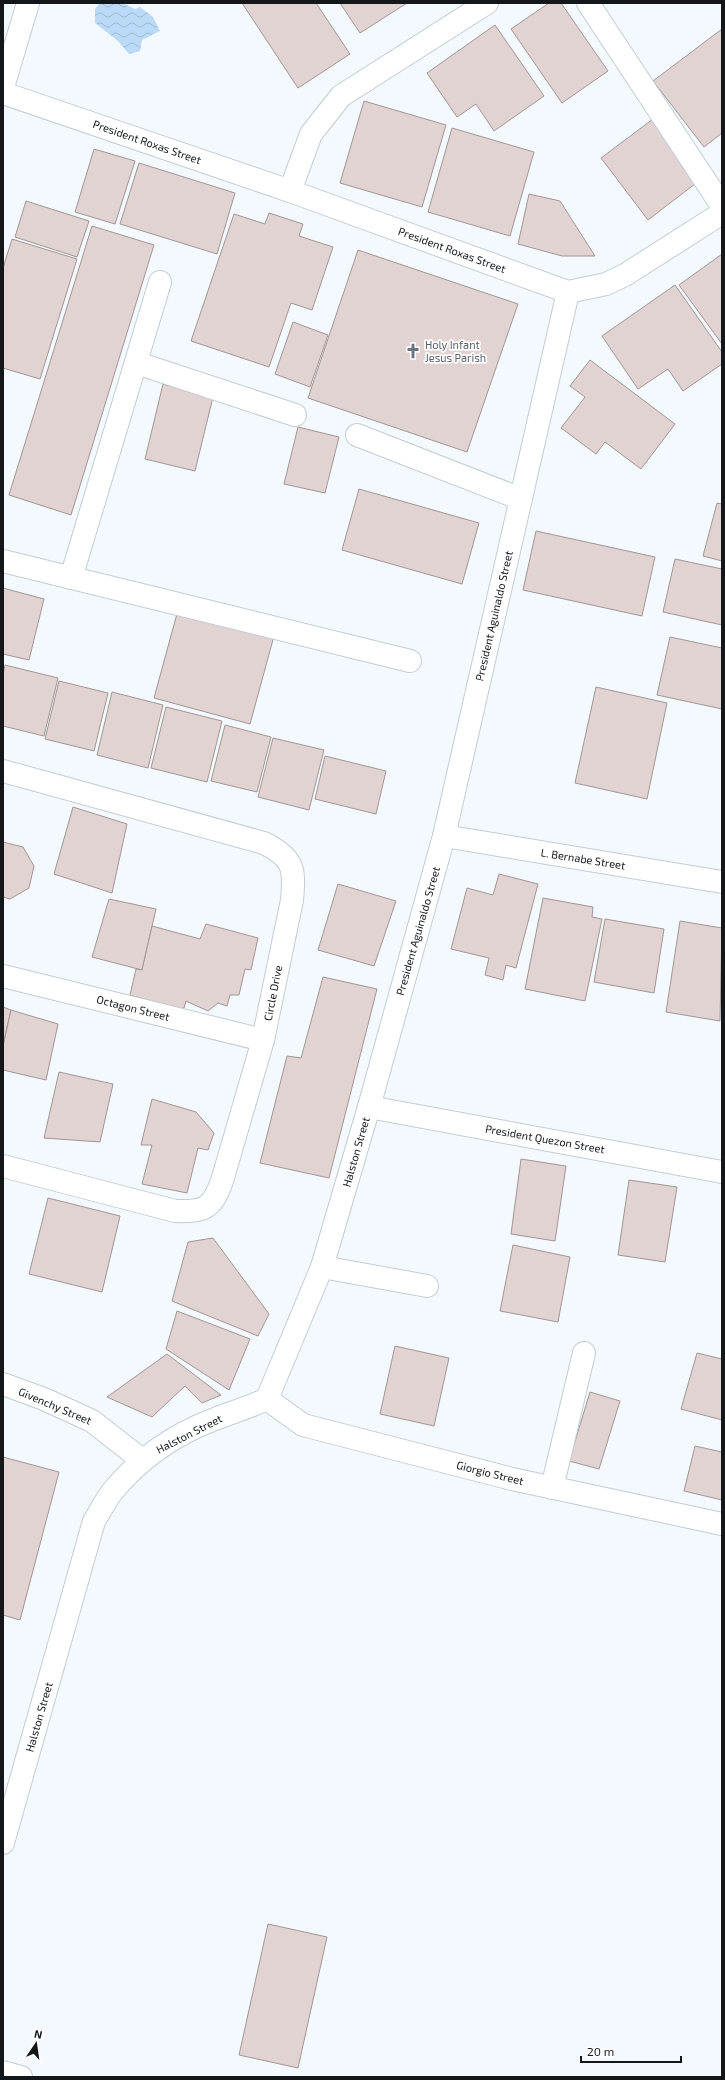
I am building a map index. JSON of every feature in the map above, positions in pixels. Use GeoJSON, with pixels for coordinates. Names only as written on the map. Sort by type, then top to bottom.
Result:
{"type":"FeatureCollection","features":[{"type":"Feature","properties":{"kind":"street"},"geometry":{"type":"LineString","coordinates":[[3,87],[28,3]]}},
{"type":"Feature","properties":{"kind":"street"},"geometry":{"type":"LineString","coordinates":[[290,191],[311,134],[340,96],[487,3]]}},
{"type":"Feature","properties":{"kind":"street"},"geometry":{"type":"LineString","coordinates":[[588,3],[722,206]]}},
{"type":"Feature","properties":{"kind":"street","name":"President Roxas Street"},"geometry":{"type":"LineString","coordinates":[[3,93],[290,191],[568,292]]}},
{"type":"Feature","properties":{"kind":"street"},"geometry":{"type":"LineString","coordinates":[[568,292],[606,284],[625,275],[722,213]]}},
{"type":"Feature","properties":{"kind":"street"},"geometry":{"type":"LineString","coordinates":[[72,578],[160,282]]}},
{"type":"Feature","properties":{"kind":"street","name":"President Aguinaldo Street"},"geometry":{"type":"LineString","coordinates":[[369,1107],[444,836],[568,292]]}},
{"type":"Feature","properties":{"kind":"street"},"geometry":{"type":"LineString","coordinates":[[137,363],[295,415]]}},
{"type":"Feature","properties":{"kind":"street"},"geometry":{"type":"LineString","coordinates":[[357,435],[521,499]]}},
{"type":"Feature","properties":{"kind":"street"},"geometry":{"type":"LineString","coordinates":[[3,562],[410,661]]}},
{"type":"Feature","properties":{"kind":"street","name":"Circle Drive"},"geometry":{"type":"LineString","coordinates":[[3,770],[264,843],[280,851],[291,864],[293,884],[292,900],[263,1040],[222,1181],[216,1198],[207,1208],[192,1212],[176,1211],[3,1166]]}},
{"type":"Feature","properties":{"kind":"street","name":"L. Bernabe Street"},"geometry":{"type":"LineString","coordinates":[[444,836],[722,882]]}},
{"type":"Feature","properties":{"kind":"street","name":"Octagon Street"},"geometry":{"type":"LineString","coordinates":[[3,976],[263,1040]]}},
{"type":"Feature","properties":{"kind":"street","name":"President Quezon Street"},"geometry":{"type":"LineString","coordinates":[[369,1107],[722,1172]]}},
{"type":"Feature","properties":{"kind":"street","name":"Halston Street"},"geometry":{"type":"LineString","coordinates":[[4,1839],[94,1521],[111,1493],[142,1460],[163,1444],[215,1419],[244,1410],[267,1399],[322,1267],[369,1107]]}},
{"type":"Feature","properties":{"kind":"street"},"geometry":{"type":"LineString","coordinates":[[322,1267],[427,1286]]}},
{"type":"Feature","properties":{"kind":"street"},"geometry":{"type":"LineString","coordinates":[[552,1488],[584,1353]]}},
{"type":"Feature","properties":{"kind":"street","name":"Givenchy Street"},"geometry":{"type":"LineString","coordinates":[[3,1384],[44,1399],[92,1421],[142,1460]]}},
{"type":"Feature","properties":{"kind":"street","name":"Giorgio Street"},"geometry":{"type":"LineString","coordinates":[[267,1399],[303,1426],[552,1488],[722,1524]]}},
{"type":"Feature","properties":{"kind":"street"},"geometry":{"type":"LineString","coordinates":[[3,2072],[21,2077]]}},
{"type":"Feature","properties":{"kind":"water"},"geometry":{"type":"Polygon","coordinates":[[[100,3],[122,3],[135,9],[140,7],[153,17],[160,31],[142,40],[140,51],[129,54],[118,41],[95,23],[95,9],[100,3]]]}},
{"type":"Feature","properties":{"kind":"building"},"geometry":{"type":"Polygon","coordinates":[[[242,3],[316,3],[350,54],[298,88],[242,3]]]}},
{"type":"Feature","properties":{"kind":"building"},"geometry":{"type":"Polygon","coordinates":[[[340,3],[407,3],[360,33],[340,3]]]}},
{"type":"Feature","properties":{"kind":"building"},"geometry":{"type":"Polygon","coordinates":[[[549,3],[561,3],[608,71],[562,103],[511,29],[549,3]]]}},
{"type":"Feature","properties":{"kind":"building"},"geometry":{"type":"Polygon","coordinates":[[[495,25],[544,96],[494,131],[476,104],[457,117],[427,73],[495,25]]]}},
{"type":"Feature","properties":{"kind":"building"},"geometry":{"type":"Polygon","coordinates":[[[722,29],[722,133],[704,147],[653,81],[722,29]]]}},
{"type":"Feature","properties":{"kind":"building"},"geometry":{"type":"Polygon","coordinates":[[[364,101],[446,125],[422,207],[340,183],[364,101]]]}},
{"type":"Feature","properties":{"kind":"building"},"geometry":{"type":"Polygon","coordinates":[[[653,119],[700,180],[648,220],[601,158],[653,119]]]}},
{"type":"Feature","properties":{"kind":"building"},"geometry":{"type":"Polygon","coordinates":[[[452,128],[534,152],[510,236],[428,212],[452,128]]]}},
{"type":"Feature","properties":{"kind":"building"},"geometry":{"type":"Polygon","coordinates":[[[94,149],[135,161],[115,224],[75,212],[94,149]]]}},
{"type":"Feature","properties":{"kind":"building"},"geometry":{"type":"Polygon","coordinates":[[[139,163],[235,193],[217,254],[120,224],[139,163]]]}},
{"type":"Feature","properties":{"kind":"building"},"geometry":{"type":"Polygon","coordinates":[[[529,194],[560,201],[595,256],[562,256],[518,244],[529,194]]]}},
{"type":"Feature","properties":{"kind":"building"},"geometry":{"type":"Polygon","coordinates":[[[26,201],[89,221],[77,257],[15,237],[26,201]]]}},
{"type":"Feature","properties":{"kind":"building"},"geometry":{"type":"Polygon","coordinates":[[[269,213],[303,224],[299,236],[333,247],[312,310],[291,303],[269,367],[191,341],[234,214],[265,224],[269,213]]]}},
{"type":"Feature","properties":{"kind":"building"},"geometry":{"type":"Polygon","coordinates":[[[92,226],[154,245],[71,515],[9,495],[92,226]]]}},
{"type":"Feature","properties":{"kind":"building"},"geometry":{"type":"Polygon","coordinates":[[[12,239],[77,259],[40,379],[3,368],[3,268],[12,239]]]}},
{"type":"Feature","properties":{"kind":"building","name":"Holy Infant Jesus Parish"},"geometry":{"type":"Polygon","coordinates":[[[358,250],[518,304],[467,452],[308,398],[358,250]]]}},
{"type":"Feature","properties":{"kind":"building"},"geometry":{"type":"Polygon","coordinates":[[[722,254],[722,344],[679,285],[722,254]]]}},
{"type":"Feature","properties":{"kind":"building"},"geometry":{"type":"Polygon","coordinates":[[[675,285],[722,352],[722,364],[683,391],[668,369],[638,389],[602,336],[675,285]]]}},
{"type":"Feature","properties":{"kind":"building"},"geometry":{"type":"Polygon","coordinates":[[[293,322],[328,335],[310,387],[275,374],[293,322]]]}},
{"type":"Feature","properties":{"kind":"building"},"geometry":{"type":"Polygon","coordinates":[[[590,360],[675,424],[641,469],[605,442],[596,454],[561,428],[585,397],[570,386],[590,360]]]}},
{"type":"Feature","properties":{"kind":"building"},"geometry":{"type":"Polygon","coordinates":[[[163,384],[213,397],[195,471],[145,459],[163,384]]]}},
{"type":"Feature","properties":{"kind":"building"},"geometry":{"type":"Polygon","coordinates":[[[298,427],[339,437],[325,493],[284,484],[298,427]]]}},
{"type":"Feature","properties":{"kind":"building"},"geometry":{"type":"Polygon","coordinates":[[[359,489],[479,523],[462,584],[342,550],[359,489]]]}},
{"type":"Feature","properties":{"kind":"building"},"geometry":{"type":"Polygon","coordinates":[[[717,503],[722,504],[722,561],[703,556],[717,503]]]}},
{"type":"Feature","properties":{"kind":"building"},"geometry":{"type":"Polygon","coordinates":[[[536,531],[655,557],[642,616],[523,590],[536,531]]]}},
{"type":"Feature","properties":{"kind":"building"},"geometry":{"type":"Polygon","coordinates":[[[675,559],[722,569],[722,625],[663,612],[675,559]]]}},
{"type":"Feature","properties":{"kind":"building"},"geometry":{"type":"Polygon","coordinates":[[[3,588],[44,599],[29,660],[3,654],[3,588]]]}},
{"type":"Feature","properties":{"kind":"building"},"geometry":{"type":"Polygon","coordinates":[[[178,610],[274,636],[250,724],[154,698],[178,610]]]}},
{"type":"Feature","properties":{"kind":"building"},"geometry":{"type":"Polygon","coordinates":[[[670,637],[722,648],[722,709],[657,695],[670,637]]]}},
{"type":"Feature","properties":{"kind":"building"},"geometry":{"type":"Polygon","coordinates":[[[5,665],[58,678],[44,736],[3,726],[3,674],[5,665]]]}},
{"type":"Feature","properties":{"kind":"building"},"geometry":{"type":"Polygon","coordinates":[[[59,681],[108,693],[94,751],[45,739],[59,681]]]}},
{"type":"Feature","properties":{"kind":"building"},"geometry":{"type":"Polygon","coordinates":[[[596,687],[667,703],[647,799],[575,783],[596,687]]]}},
{"type":"Feature","properties":{"kind":"building"},"geometry":{"type":"Polygon","coordinates":[[[112,692],[163,705],[148,768],[97,755],[112,692]]]}},
{"type":"Feature","properties":{"kind":"building"},"geometry":{"type":"Polygon","coordinates":[[[166,707],[222,721],[207,782],[151,768],[166,707]]]}},
{"type":"Feature","properties":{"kind":"building"},"geometry":{"type":"Polygon","coordinates":[[[225,725],[271,737],[257,792],[211,781],[225,725]]]}},
{"type":"Feature","properties":{"kind":"building"},"geometry":{"type":"Polygon","coordinates":[[[273,738],[324,750],[309,810],[258,797],[273,738]]]}},
{"type":"Feature","properties":{"kind":"building"},"geometry":{"type":"Polygon","coordinates":[[[325,756],[386,771],[376,814],[315,799],[325,756]]]}},
{"type":"Feature","properties":{"kind":"building"},"geometry":{"type":"Polygon","coordinates":[[[73,807],[127,824],[112,893],[54,874],[73,807]]]}},
{"type":"Feature","properties":{"kind":"building"},"geometry":{"type":"Polygon","coordinates":[[[3,842],[23,847],[34,866],[29,888],[10,899],[3,897],[3,842]]]}},
{"type":"Feature","properties":{"kind":"building"},"geometry":{"type":"Polygon","coordinates":[[[499,874],[538,884],[516,968],[506,965],[503,980],[485,975],[489,958],[451,949],[467,888],[493,895],[499,874]]]}},
{"type":"Feature","properties":{"kind":"building"},"geometry":{"type":"Polygon","coordinates":[[[338,884],[396,901],[374,966],[318,950],[338,884]]]}},
{"type":"Feature","properties":{"kind":"building"},"geometry":{"type":"Polygon","coordinates":[[[543,898],[593,907],[592,917],[602,919],[585,1001],[525,989],[543,898]]]}},
{"type":"Feature","properties":{"kind":"building"},"geometry":{"type":"Polygon","coordinates":[[[109,899],[156,909],[142,970],[92,957],[109,899]]]}},
{"type":"Feature","properties":{"kind":"building"},"geometry":{"type":"Polygon","coordinates":[[[605,919],[664,929],[654,993],[594,982],[605,919]]]}},
{"type":"Feature","properties":{"kind":"building"},"geometry":{"type":"Polygon","coordinates":[[[680,921],[722,928],[720,1021],[666,1012],[680,921]]]}},
{"type":"Feature","properties":{"kind":"building"},"geometry":{"type":"Polygon","coordinates":[[[206,924],[258,938],[251,970],[245,969],[239,995],[230,995],[227,1006],[218,1003],[208,1011],[186,1001],[184,1008],[178,1009],[130,995],[136,969],[142,970],[152,926],[200,939],[206,924]]]}},
{"type":"Feature","properties":{"kind":"building"},"geometry":{"type":"Polygon","coordinates":[[[323,977],[377,989],[329,1178],[260,1163],[287,1056],[301,1058],[323,977]]]}},
{"type":"Feature","properties":{"kind":"building"},"geometry":{"type":"Polygon","coordinates":[[[3,1007],[11,1010],[3,1046],[3,1007]]]}},
{"type":"Feature","properties":{"kind":"building"},"geometry":{"type":"Polygon","coordinates":[[[11,1010],[58,1024],[46,1080],[3,1070],[3,1046],[11,1010]]]}},
{"type":"Feature","properties":{"kind":"building"},"geometry":{"type":"Polygon","coordinates":[[[59,1072],[113,1084],[100,1142],[44,1138],[59,1072]]]}},
{"type":"Feature","properties":{"kind":"building"},"geometry":{"type":"Polygon","coordinates":[[[152,1099],[196,1112],[214,1133],[208,1150],[198,1148],[187,1193],[142,1184],[152,1145],[141,1145],[152,1099]]]}},
{"type":"Feature","properties":{"kind":"building"},"geometry":{"type":"Polygon","coordinates":[[[521,1159],[566,1166],[555,1241],[511,1234],[521,1159]]]}},
{"type":"Feature","properties":{"kind":"building"},"geometry":{"type":"Polygon","coordinates":[[[629,1180],[677,1187],[665,1262],[618,1255],[629,1180]]]}},
{"type":"Feature","properties":{"kind":"building"},"geometry":{"type":"Polygon","coordinates":[[[48,1198],[120,1216],[102,1292],[29,1274],[48,1198]]]}},
{"type":"Feature","properties":{"kind":"building"},"geometry":{"type":"Polygon","coordinates":[[[213,1238],[269,1314],[258,1336],[172,1301],[188,1242],[213,1238]]]}},
{"type":"Feature","properties":{"kind":"building"},"geometry":{"type":"Polygon","coordinates":[[[513,1245],[570,1257],[558,1322],[500,1311],[513,1245]]]}},
{"type":"Feature","properties":{"kind":"building"},"geometry":{"type":"Polygon","coordinates":[[[177,1311],[250,1339],[229,1390],[166,1349],[177,1311]]]}},
{"type":"Feature","properties":{"kind":"building"},"geometry":{"type":"Polygon","coordinates":[[[395,1346],[449,1358],[434,1426],[380,1414],[395,1346]]]}},
{"type":"Feature","properties":{"kind":"building"},"geometry":{"type":"Polygon","coordinates":[[[697,1353],[722,1359],[722,1420],[681,1409],[697,1353]]]}},
{"type":"Feature","properties":{"kind":"building"},"geometry":{"type":"Polygon","coordinates":[[[167,1354],[221,1395],[202,1403],[185,1386],[152,1417],[107,1397],[167,1354]]]}},
{"type":"Feature","properties":{"kind":"building"},"geometry":{"type":"Polygon","coordinates":[[[590,1392],[620,1401],[599,1469],[569,1461],[590,1392]]]}},
{"type":"Feature","properties":{"kind":"building"},"geometry":{"type":"Polygon","coordinates":[[[695,1446],[722,1452],[722,1500],[684,1491],[695,1446]]]}},
{"type":"Feature","properties":{"kind":"building"},"geometry":{"type":"Polygon","coordinates":[[[3,1457],[59,1472],[20,1620],[3,1615],[3,1457]]]}},
{"type":"Feature","properties":{"kind":"building"},"geometry":{"type":"Polygon","coordinates":[[[268,1924],[327,1937],[298,2068],[239,2055],[268,1924]]]}},
{"type":"Feature","properties":{"kind":"place","name":"Holy Infant Jesus Parish"},"geometry":{"type":"Point","coordinates":[413,351]}}]}
